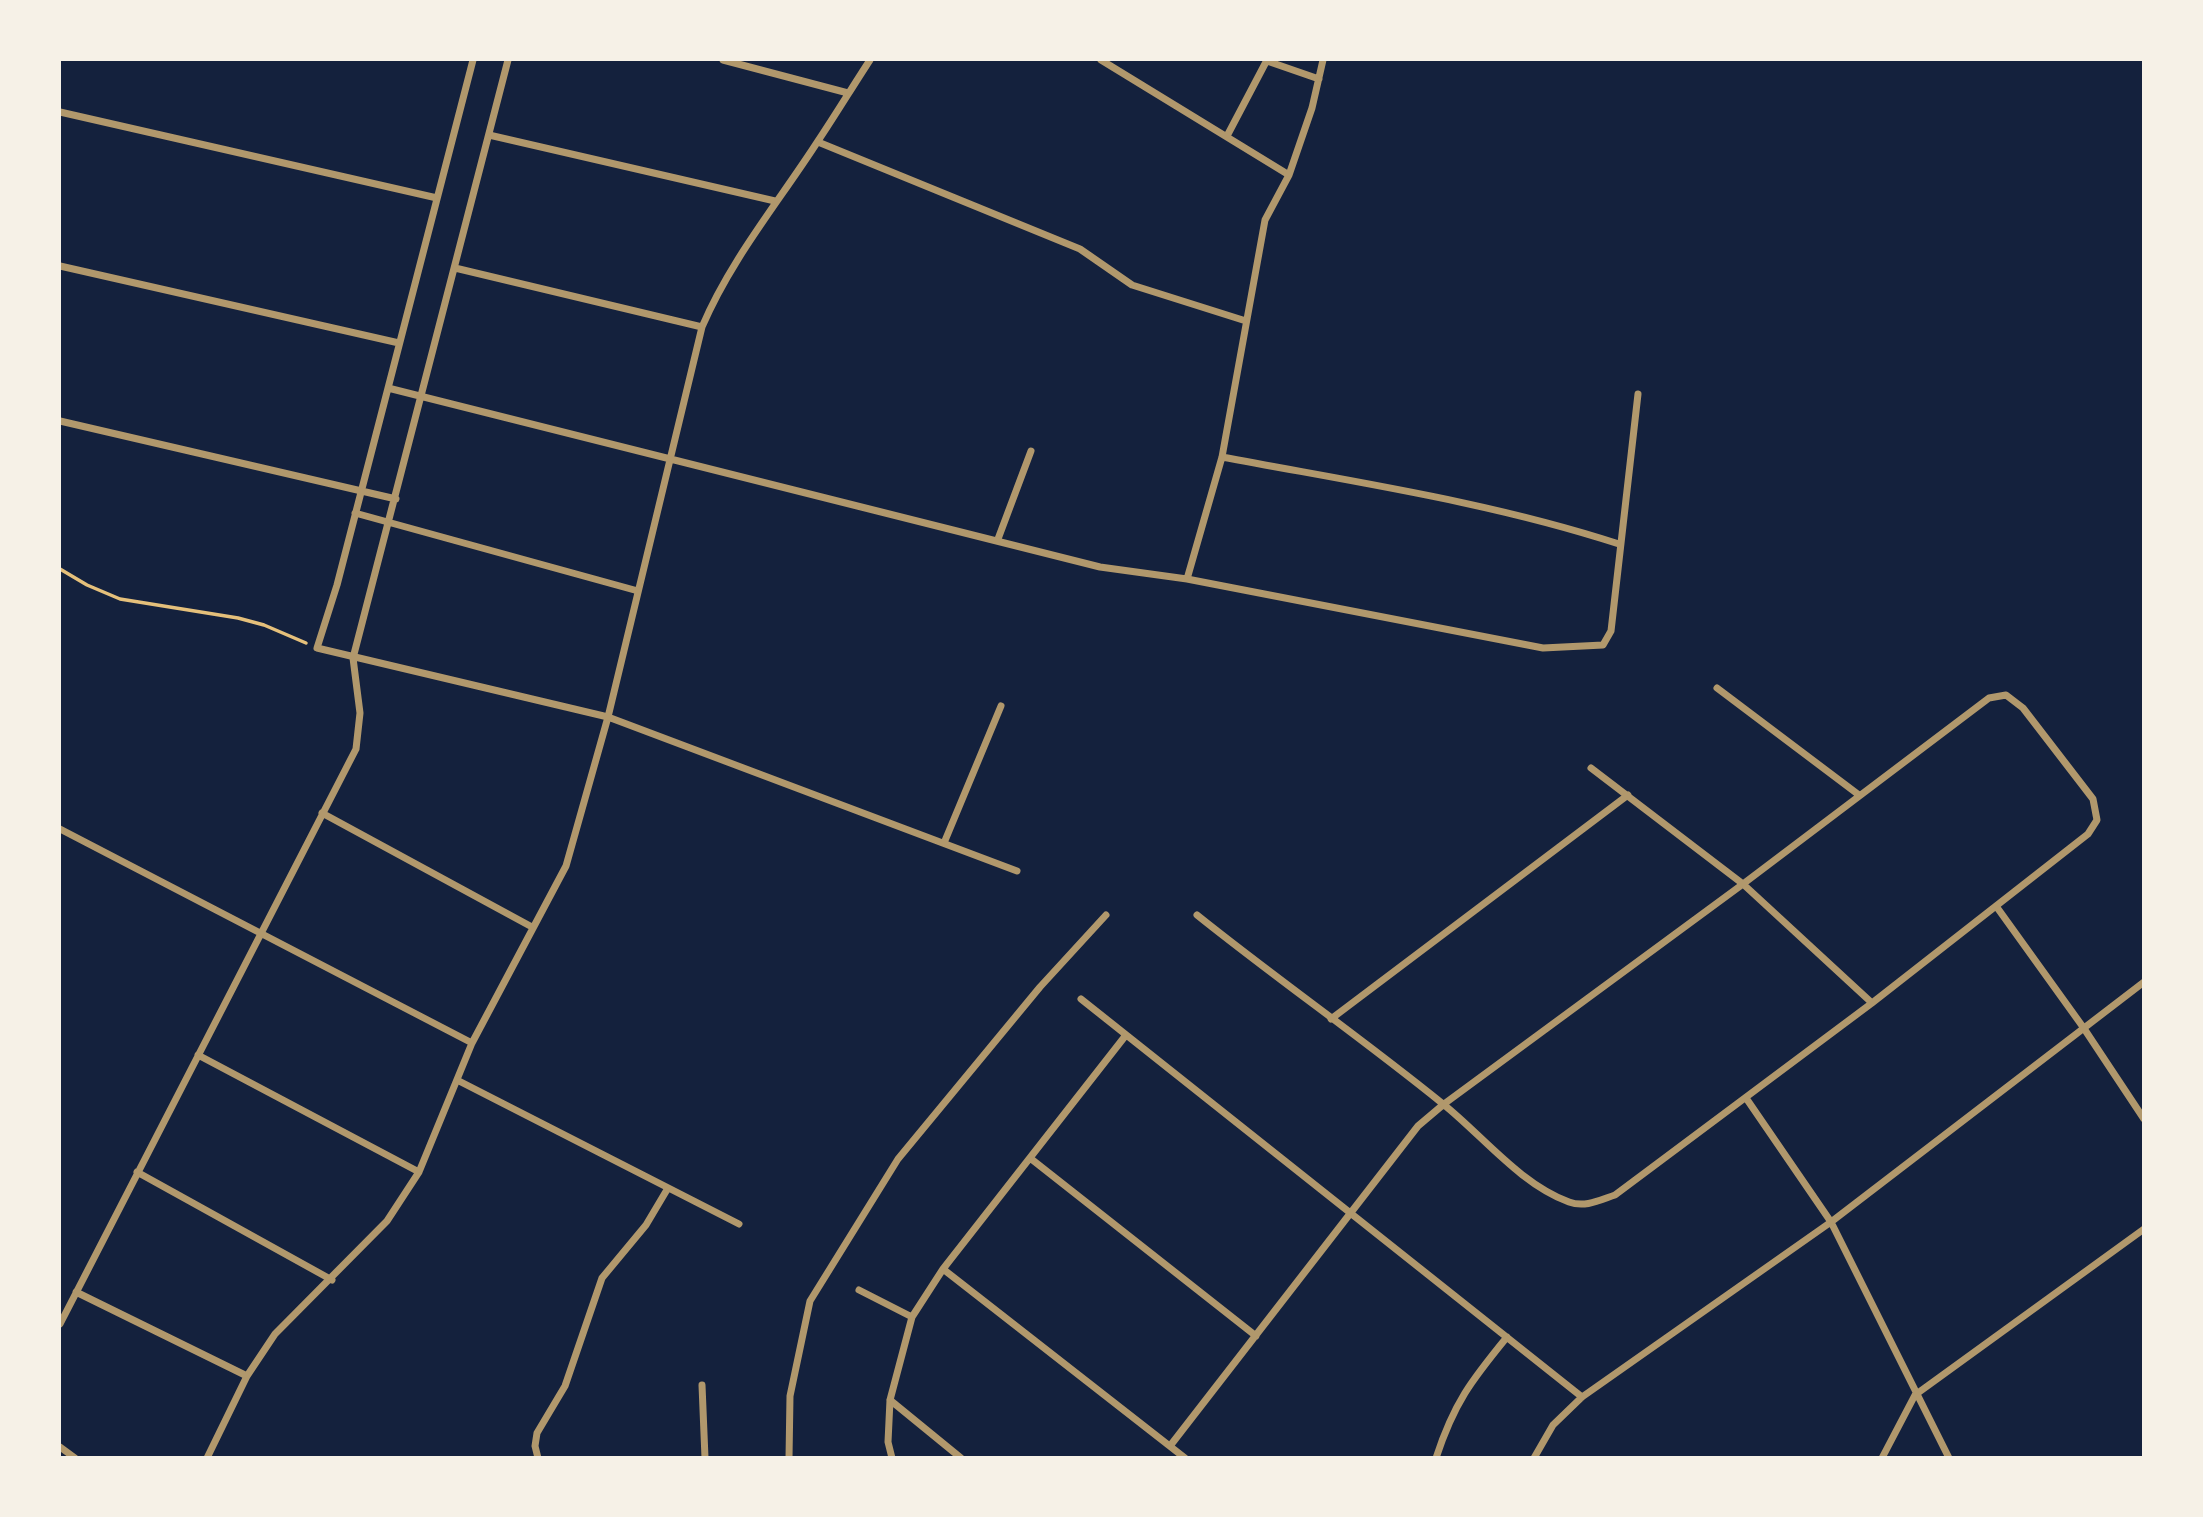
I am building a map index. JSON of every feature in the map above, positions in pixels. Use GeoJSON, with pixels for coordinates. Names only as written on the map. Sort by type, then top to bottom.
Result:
{"type":"FeatureCollection","features":[{"type":"Feature","properties":{"kind":"street"},"geometry":{"type":"LineString","coordinates":[[473,60],[355,513],[317,648],[608,717],[1017,871]]}},
{"type":"Feature","properties":{"kind":"street"},"geometry":{"type":"LineString","coordinates":[[60,1324],[62,1312],[76,1292],[344,775],[359,735],[360,713],[353,658],[423,395],[506,60]]}},
{"type":"Feature","properties":{"kind":"street"},"geometry":{"type":"LineString","coordinates":[[723,60],[848,93]]}},
{"type":"Feature","properties":{"kind":"street"},"geometry":{"type":"LineString","coordinates":[[207,1458],[247,1376],[275,1334],[332,1280],[387,1222],[419,1172],[472,1043],[566,866],[608,717],[702,327],[717,291],[870,60]]}},
{"type":"Feature","properties":{"kind":"street"},"geometry":{"type":"LineString","coordinates":[[1101,60],[1289,175]]}},
{"type":"Feature","properties":{"kind":"street"},"geometry":{"type":"LineString","coordinates":[[1227,136],[1267,60],[1319,79]]}},
{"type":"Feature","properties":{"kind":"street"},"geometry":{"type":"LineString","coordinates":[[1187,579],[1222,457],[1265,220],[1289,175],[1323,60]]}},
{"type":"Feature","properties":{"kind":"street"},"geometry":{"type":"LineString","coordinates":[[60,112],[437,198]]}},
{"type":"Feature","properties":{"kind":"street"},"geometry":{"type":"LineString","coordinates":[[489,135],[775,201]]}},
{"type":"Feature","properties":{"kind":"street"},"geometry":{"type":"LineString","coordinates":[[818,142],[1080,249],[1132,285],[1246,321]]}},
{"type":"Feature","properties":{"kind":"street"},"geometry":{"type":"LineString","coordinates":[[60,266],[399,344]]}},
{"type":"Feature","properties":{"kind":"street"},"geometry":{"type":"LineString","coordinates":[[455,268],[702,327]]}},
{"type":"Feature","properties":{"kind":"street"},"geometry":{"type":"LineString","coordinates":[[388,388],[669,456],[1100,567],[1187,579],[1543,648],[1603,645],[1611,631],[1638,394]]}},
{"type":"Feature","properties":{"kind":"street"},"geometry":{"type":"LineString","coordinates":[[60,421],[396,499]]}},
{"type":"Feature","properties":{"kind":"street"},"geometry":{"type":"LineString","coordinates":[[998,539],[1031,451]]}},
{"type":"Feature","properties":{"kind":"street"},"geometry":{"type":"LineString","coordinates":[[1222,457],[1366,483],[1571,529],[1619,544]]}},
{"type":"Feature","properties":{"kind":"street"},"geometry":{"type":"LineString","coordinates":[[355,513],[638,591]]}},
{"type":"Feature","properties":{"kind":"street"},"geometry":{"type":"LineString","coordinates":[[1717,688],[1859,795]]}},
{"type":"Feature","properties":{"kind":"street"},"geometry":{"type":"LineString","coordinates":[[1170,1446],[1418,1126],[1444,1104],[1743,884],[1989,698],[2010,697],[2023,708],[2093,799],[2097,816],[2088,834],[1872,1003],[1615,1195],[1587,1205],[1573,1204],[1554,1196],[1524,1175],[1444,1104],[1197,915]]}},
{"type":"Feature","properties":{"kind":"street"},"geometry":{"type":"LineString","coordinates":[[944,843],[1001,706]]}},
{"type":"Feature","properties":{"kind":"street"},"geometry":{"type":"LineString","coordinates":[[1591,768],[1743,884],[1872,1003]]}},
{"type":"Feature","properties":{"kind":"street"},"geometry":{"type":"LineString","coordinates":[[1331,1019],[1628,795]]}},
{"type":"Feature","properties":{"kind":"street"},"geometry":{"type":"LineString","coordinates":[[322,813],[532,927]]}},
{"type":"Feature","properties":{"kind":"street"},"geometry":{"type":"LineString","coordinates":[[60,829],[472,1043]]}},
{"type":"Feature","properties":{"kind":"street"},"geometry":{"type":"LineString","coordinates":[[1996,906],[2144,1118]]}},
{"type":"Feature","properties":{"kind":"street"},"geometry":{"type":"LineString","coordinates":[[789,1458],[790,1396],[799,1341],[814,1293],[898,1159],[1040,987],[1106,915]]}},
{"type":"Feature","properties":{"kind":"street"},"geometry":{"type":"LineString","coordinates":[[1534,1458],[1553,1426],[1582,1397],[1831,1222],[2144,982]]}},
{"type":"Feature","properties":{"kind":"street"},"geometry":{"type":"LineString","coordinates":[[1081,999],[1582,1397]]}},
{"type":"Feature","properties":{"kind":"street"},"geometry":{"type":"LineString","coordinates":[[892,1458],[888,1442],[890,1400],[912,1317],[943,1269],[1126,1035]]}},
{"type":"Feature","properties":{"kind":"street"},"geometry":{"type":"LineString","coordinates":[[198,1055],[419,1172]]}},
{"type":"Feature","properties":{"kind":"street"},"geometry":{"type":"LineString","coordinates":[[457,1080],[739,1224]]}},
{"type":"Feature","properties":{"kind":"street"},"geometry":{"type":"LineString","coordinates":[[1746,1098],[1831,1222],[1915,1395],[1949,1458]]}},
{"type":"Feature","properties":{"kind":"street"},"geometry":{"type":"LineString","coordinates":[[1030,1158],[1256,1336]]}},
{"type":"Feature","properties":{"kind":"street"},"geometry":{"type":"LineString","coordinates":[[137,1172],[332,1280]]}},
{"type":"Feature","properties":{"kind":"street"},"geometry":{"type":"LineString","coordinates":[[538,1458],[535,1446],[537,1433],[565,1386],[602,1278],[646,1225],[668,1188]]}},
{"type":"Feature","properties":{"kind":"street"},"geometry":{"type":"LineString","coordinates":[[1882,1458],[1915,1395],[2144,1229]]}},
{"type":"Feature","properties":{"kind":"street"},"geometry":{"type":"LineString","coordinates":[[943,1269],[1185,1458]]}},
{"type":"Feature","properties":{"kind":"street"},"geometry":{"type":"LineString","coordinates":[[859,1290],[912,1317]]}},
{"type":"Feature","properties":{"kind":"street"},"geometry":{"type":"LineString","coordinates":[[76,1292],[247,1376]]}},
{"type":"Feature","properties":{"kind":"street"},"geometry":{"type":"LineString","coordinates":[[1436,1458],[1448,1421],[1464,1390],[1507,1338]]}},
{"type":"Feature","properties":{"kind":"street"},"geometry":{"type":"LineString","coordinates":[[702,1385],[705,1458]]}},
{"type":"Feature","properties":{"kind":"street"},"geometry":{"type":"LineString","coordinates":[[890,1400],[961,1458]]}},
{"type":"Feature","properties":{"kind":"street"},"geometry":{"type":"LineString","coordinates":[[60,1447],[75,1458]]}},
{"type":"Feature","properties":{"kind":"path"},"geometry":{"type":"LineString","coordinates":[[60,569],[87,585],[120,599],[238,618],[264,625],[317,648]]}}]}
